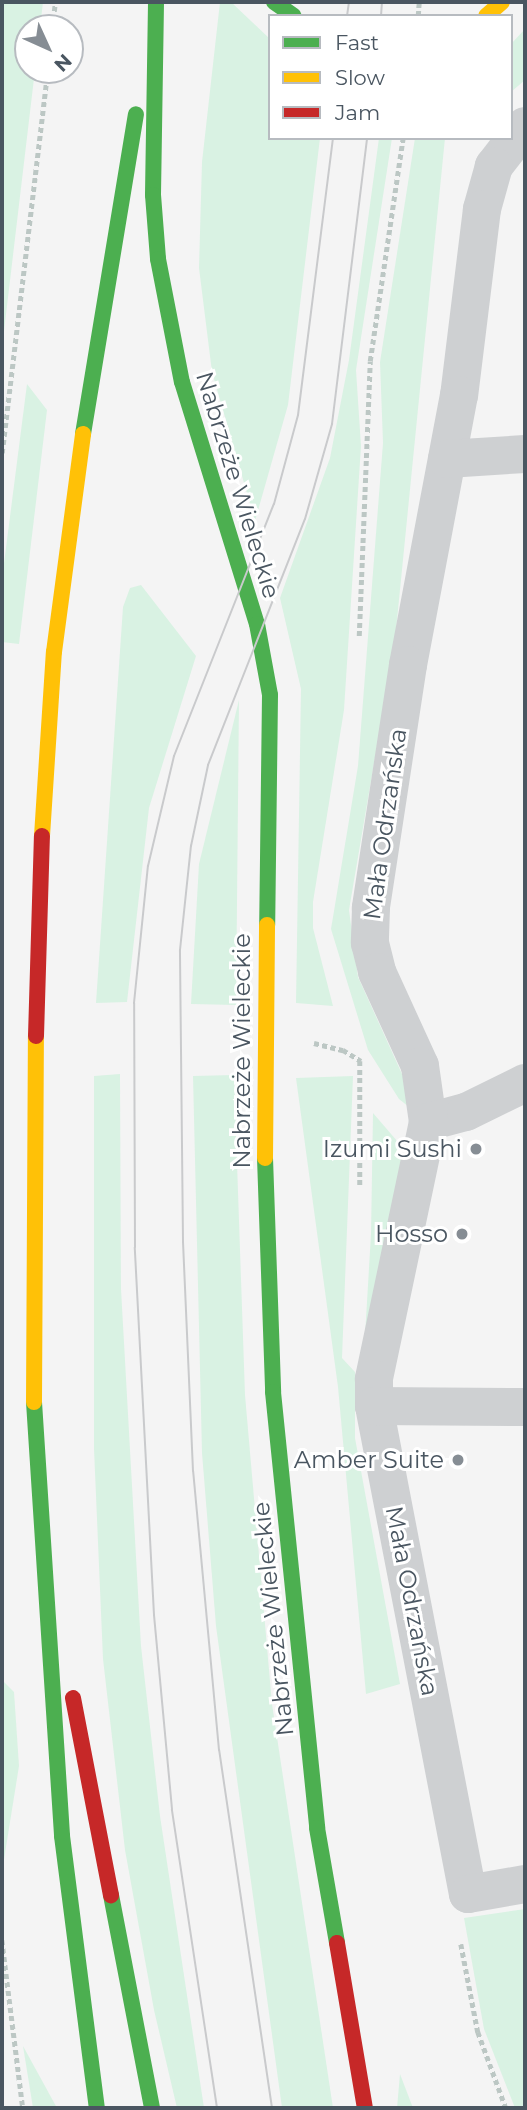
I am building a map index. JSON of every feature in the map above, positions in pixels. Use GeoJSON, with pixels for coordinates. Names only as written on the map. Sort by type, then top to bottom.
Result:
{"type":"FeatureCollection","features":[{"type":"Feature","properties":{"kind":"street","name":"Nabrzeże Wieleckie"},"geometry":{"type":"LineString","coordinates":[[97,2108],[62,1836],[34,1454],[36,920],[45,732],[90,382],[156,2]]}},
{"type":"Feature","properties":{"kind":"street","name":"Nabrzeże Wieleckie"},"geometry":{"type":"LineString","coordinates":[[156,2],[153,195],[158,258],[182,382],[214,497],[257,624],[270,695],[264,1135],[272,1380],[317,1828],[365,2108]]}},
{"type":"Feature","properties":{"kind":"street"},"geometry":{"type":"LineString","coordinates":[[274,2],[292,14]]}},
{"type":"Feature","properties":{"kind":"street"},"geometry":{"type":"LineString","coordinates":[[488,14],[502,2]]}},
{"type":"Feature","properties":{"kind":"street","name":"Mała Odrzańska"},"geometry":{"type":"LineString","coordinates":[[468,1894],[374,1406],[374,1378],[428,1122],[420,1066],[377,972],[370,943],[371,908],[408,665],[447,459],[485,191],[501,154],[525,126]]}},
{"type":"Feature","properties":{"kind":"street"},"geometry":{"type":"LineString","coordinates":[[447,459],[525,454]]}},
{"type":"Feature","properties":{"kind":"street"},"geometry":{"type":"LineString","coordinates":[[428,1122],[466,1112],[525,1083]]}},
{"type":"Feature","properties":{"kind":"street"},"geometry":{"type":"LineString","coordinates":[[374,1406],[525,1407]]}},
{"type":"Feature","properties":{"kind":"street"},"geometry":{"type":"LineString","coordinates":[[34,1454],[100,1853],[152,2108]]}},
{"type":"Feature","properties":{"kind":"street"},"geometry":{"type":"LineString","coordinates":[[468,1894],[525,1884]]}},
{"type":"Feature","properties":{"kind":"path"},"geometry":{"type":"LineString","coordinates":[[2,453],[46,84]]}},
{"type":"Feature","properties":{"kind":"path"},"geometry":{"type":"LineString","coordinates":[[305,1042],[343,1050],[367,1068]]}},
{"type":"Feature","properties":{"kind":"path"},"geometry":{"type":"LineString","coordinates":[[468,1894],[459,1934],[478,2032],[506,2108]]}},
{"type":"Feature","properties":{"kind":"path"},"geometry":{"type":"LineString","coordinates":[[2,1940],[23,2108]]}},
{"type":"Feature","properties":{"kind":"green space"},"geometry":{"type":"Polygon","coordinates":[[[2,2],[43,2],[42,14],[14,14],[14,84],[33,84],[2,348],[2,2]]]}},
{"type":"Feature","properties":{"kind":"green space"},"geometry":{"type":"Polygon","coordinates":[[[220,2],[231,2],[268,37],[268,140],[320,140],[288,405],[255,521],[212,372],[199,268],[202,162],[220,2]]]}},
{"type":"Feature","properties":{"kind":"green space"},"geometry":{"type":"Polygon","coordinates":[[[525,29],[525,80],[513,90],[513,42],[525,29]]]}},
{"type":"Feature","properties":{"kind":"green space"},"geometry":{"type":"Polygon","coordinates":[[[379,140],[392,140],[356,370],[361,446],[344,710],[313,902],[313,928],[333,1006],[296,1003],[301,689],[280,598],[330,458],[349,360],[379,140]]]}},
{"type":"Feature","properties":{"kind":"green space"},"geometry":{"type":"Polygon","coordinates":[[[415,140],[445,140],[395,640],[349,910],[358,977],[407,1085],[409,1107],[399,1099],[368,1050],[331,929],[358,766],[383,443],[380,362],[415,140]]]}},
{"type":"Feature","properties":{"kind":"green space"},"geometry":{"type":"Polygon","coordinates":[[[27,384],[47,410],[19,644],[2,642],[2,579],[27,384]]]}},
{"type":"Feature","properties":{"kind":"green space"},"geometry":{"type":"Polygon","coordinates":[[[141,585],[196,656],[149,808],[127,1002],[96,1003],[123,607],[130,588],[141,585]]]}},
{"type":"Feature","properties":{"kind":"green space"},"geometry":{"type":"Polygon","coordinates":[[[239,700],[236,1005],[191,1004],[199,864],[239,700]]]}},
{"type":"Feature","properties":{"kind":"green space"},"geometry":{"type":"Polygon","coordinates":[[[120,1074],[121,1289],[141,1646],[160,1816],[204,2108],[177,2108],[154,2010],[125,1850],[103,1659],[94,1449],[94,1076],[120,1074]]]}},
{"type":"Feature","properties":{"kind":"green space"},"geometry":{"type":"Polygon","coordinates":[[[234,1075],[245,1395],[272,1704],[333,2108],[282,2108],[216,1626],[202,1453],[193,1076],[234,1075]]]}},
{"type":"Feature","properties":{"kind":"green space"},"geometry":{"type":"Polygon","coordinates":[[[353,1076],[342,1358],[355,1372],[355,1438],[400,1684],[366,1694],[338,1387],[296,1078],[353,1076]]]}},
{"type":"Feature","properties":{"kind":"green space"},"geometry":{"type":"Polygon","coordinates":[[[373,1113],[404,1149],[365,1336],[371,1234],[373,1113]]]}},
{"type":"Feature","properties":{"kind":"green space"},"geometry":{"type":"Polygon","coordinates":[[[2,1680],[14,1692],[19,1766],[2,1872],[2,1680]]]}},
{"type":"Feature","properties":{"kind":"green space"},"geometry":{"type":"Polygon","coordinates":[[[525,1909],[525,2108],[515,2108],[484,2029],[464,1918],[525,1909]]]}},
{"type":"Feature","properties":{"kind":"green space"},"geometry":{"type":"Polygon","coordinates":[[[23,2046],[57,2108],[33,2108],[23,2046]]]}},
{"type":"Feature","properties":{"kind":"green space"},"geometry":{"type":"Polygon","coordinates":[[[400,2074],[413,2108],[397,2108],[400,2074]]]}},
{"type":"Feature","properties":{"kind":"tram line"},"geometry":{"type":"LineString","coordinates":[[347,14],[349,2]]}},
{"type":"Feature","properties":{"kind":"tram line"},"geometry":{"type":"LineString","coordinates":[[381,14],[382,2]]}},
{"type":"Feature","properties":{"kind":"tram line"},"geometry":{"type":"LineString","coordinates":[[217,2108],[172,1809],[154,1615],[135,1247],[134,1003],[148,866],[174,756],[274,504],[298,415],[333,140]]}},
{"type":"Feature","properties":{"kind":"tram line"},"geometry":{"type":"LineString","coordinates":[[272,2108],[219,1750],[193,1471],[183,1241],[180,950],[191,846],[208,765],[305,519],[332,424],[367,140]]}},
{"type":"Feature","properties":{"kind":"traffic: fast"},"geometry":{"type":"LineString","coordinates":[[274,2],[291,14]]}},
{"type":"Feature","properties":{"kind":"traffic: fast"},"geometry":{"type":"LineString","coordinates":[[156,3],[153,195],[158,259],[182,382],[257,624],[270,695],[267,925]]}},
{"type":"Feature","properties":{"kind":"traffic: fast"},"geometry":{"type":"LineString","coordinates":[[83,434],[136,114]]}},
{"type":"Feature","properties":{"kind":"traffic: fast"},"geometry":{"type":"LineString","coordinates":[[265,1158],[273,1392],[317,1828],[337,1943]]}},
{"type":"Feature","properties":{"kind":"traffic: fast"},"geometry":{"type":"LineString","coordinates":[[34,1402],[62,1836],[97,2108]]}},
{"type":"Feature","properties":{"kind":"traffic: fast"},"geometry":{"type":"LineString","coordinates":[[111,1895],[152,2108]]}},
{"type":"Feature","properties":{"kind":"traffic: slow"},"geometry":{"type":"LineString","coordinates":[[488,14],[502,2]]}},
{"type":"Feature","properties":{"kind":"traffic: slow"},"geometry":{"type":"LineString","coordinates":[[42,836],[54,652],[83,434]]}},
{"type":"Feature","properties":{"kind":"traffic: slow"},"geometry":{"type":"LineString","coordinates":[[265,1158],[267,925]]}},
{"type":"Feature","properties":{"kind":"traffic: slow"},"geometry":{"type":"LineString","coordinates":[[34,1402],[36,1036]]}},
{"type":"Feature","properties":{"kind":"traffic: jam"},"geometry":{"type":"LineString","coordinates":[[36,1036],[42,836]]}},
{"type":"Feature","properties":{"kind":"traffic: jam"},"geometry":{"type":"LineString","coordinates":[[73,1698],[111,1895]]}},
{"type":"Feature","properties":{"kind":"traffic: jam"},"geometry":{"type":"LineString","coordinates":[[337,1943],[365,2108]]}},
{"type":"Feature","properties":{"kind":"place","name":"Izumi Sushi"},"geometry":{"type":"Point","coordinates":[476,1149]}},
{"type":"Feature","properties":{"kind":"place","name":"Hosso"},"geometry":{"type":"Point","coordinates":[462,1234]}},
{"type":"Feature","properties":{"kind":"place","name":"Amber Suite"},"geometry":{"type":"Point","coordinates":[458,1460]}}]}
